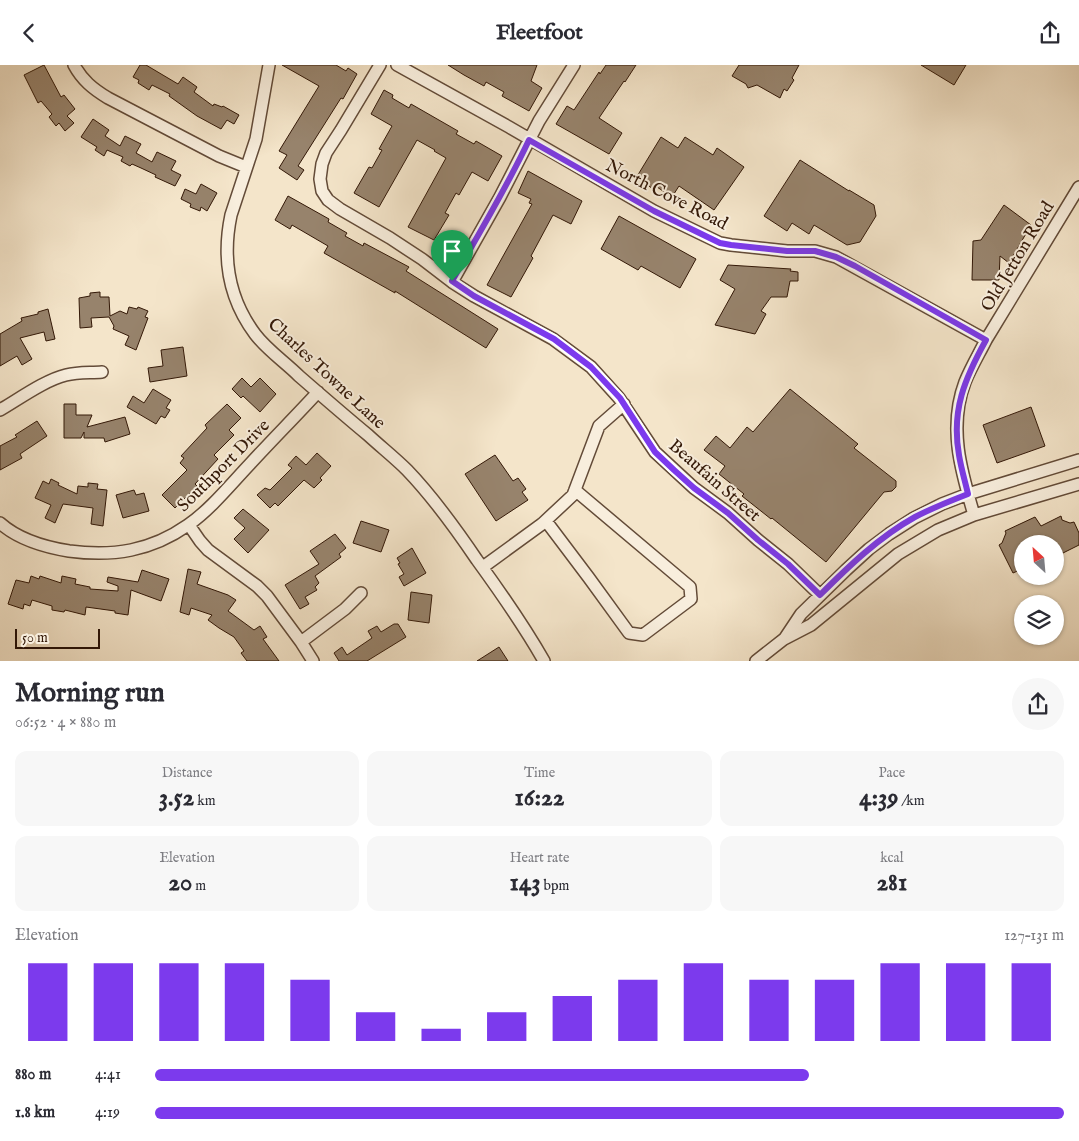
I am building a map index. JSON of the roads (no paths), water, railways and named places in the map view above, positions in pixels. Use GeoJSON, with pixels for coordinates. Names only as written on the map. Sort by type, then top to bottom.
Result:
{"type":"FeatureCollection","features":[{"type":"Feature","properties":{"kind":"street"},"geometry":{"type":"LineString","coordinates":[[74,65],[85,81],[96,90],[219,156],[246,167]]}},
{"type":"Feature","properties":{"kind":"street","name":"Charles Towne Lane"},"geometry":{"type":"LineString","coordinates":[[269,65],[256,139],[231,215],[226,246],[234,295],[256,335],[318,393],[407,470],[446,515],[510,605],[544,661]]}},
{"type":"Feature","properties":{"kind":"street","name":"Beaufain Street"},"geometry":{"type":"LineString","coordinates":[[380,65],[326,153],[320,179],[322,191],[328,200],[422,259],[474,296],[554,339],[591,367],[620,398],[655,452],[694,488],[728,513],[788,564],[820,595]]}},
{"type":"Feature","properties":{"kind":"street","name":"North Cove Road"},"geometry":{"type":"LineString","coordinates":[[397,65],[654,211],[720,243],[787,251],[815,251],[836,257],[986,340]]}},
{"type":"Feature","properties":{"kind":"street"},"geometry":{"type":"LineString","coordinates":[[452,281],[508,182],[539,121],[574,65]]}},
{"type":"Feature","properties":{"kind":"street","name":"Old Jetton Road"},"geometry":{"type":"LineString","coordinates":[[974,515],[959,456],[956,435],[957,419],[965,383],[986,340],[1079,187]]}},
{"type":"Feature","properties":{"kind":"street"},"geometry":{"type":"LineString","coordinates":[[0,410],[58,377],[68,374],[102,372]]}},
{"type":"Feature","properties":{"kind":"street","name":"Southport Drive"},"geometry":{"type":"LineString","coordinates":[[0,523],[14,534],[35,543],[83,553],[137,549],[151,545],[189,525],[218,499],[318,393]]}},
{"type":"Feature","properties":{"kind":"street"},"geometry":{"type":"LineString","coordinates":[[482,567],[546,521],[573,495],[599,426],[624,404]]}},
{"type":"Feature","properties":{"kind":"street"},"geometry":{"type":"LineString","coordinates":[[784,639],[801,614],[863,554],[888,534],[914,518],[968,494],[1079,460]]}},
{"type":"Feature","properties":{"kind":"street"},"geometry":{"type":"LineString","coordinates":[[756,661],[784,639],[811,625],[898,554],[938,530],[974,515],[1079,483]]}},
{"type":"Feature","properties":{"kind":"street"},"geometry":{"type":"LineString","coordinates":[[546,521],[629,633],[643,635],[691,599],[690,587],[575,490]]}},
{"type":"Feature","properties":{"kind":"street"},"geometry":{"type":"LineString","coordinates":[[189,525],[208,550],[257,586],[267,596],[313,661]]}},
{"type":"Feature","properties":{"kind":"street"},"geometry":{"type":"LineString","coordinates":[[301,642],[344,609],[361,593]]}}]}
